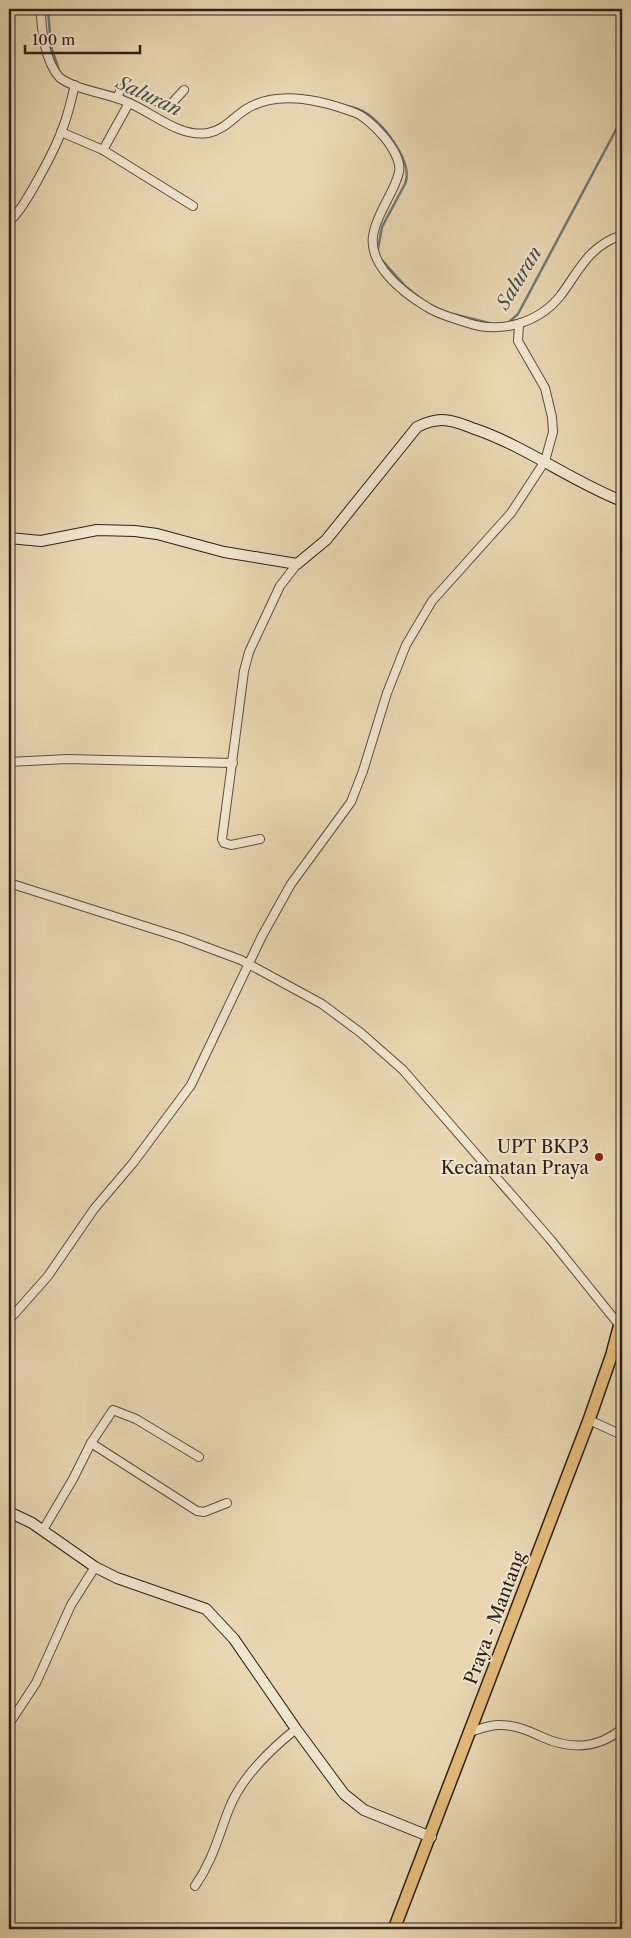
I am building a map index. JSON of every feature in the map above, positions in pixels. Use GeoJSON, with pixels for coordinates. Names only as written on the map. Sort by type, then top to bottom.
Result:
{"type":"FeatureCollection","features":[{"type":"Feature","properties":{"kind":"main road","name":"Praya - Mantang"},"geometry":{"type":"LineString","coordinates":[[394,1929],[431,1837],[589,1420],[621,1321]]}},
{"type":"Feature","properties":{"kind":"street"},"geometry":{"type":"LineString","coordinates":[[41,9],[44,37],[53,69],[60,78],[75,85],[119,94],[136,91],[165,105],[172,103],[184,90]]}},
{"type":"Feature","properties":{"kind":"street"},"geometry":{"type":"LineString","coordinates":[[9,221],[16,216],[61,132],[75,85]]}},
{"type":"Feature","properties":{"kind":"street"},"geometry":{"type":"LineString","coordinates":[[119,94],[129,102],[174,127],[196,134],[215,131],[224,127],[246,108],[280,99],[308,100],[361,115],[370,122],[390,147],[399,167],[399,174],[380,212],[374,231],[373,251],[380,267],[426,307],[437,313],[478,327],[500,328],[518,325],[550,305],[560,296],[585,258],[610,239],[622,235]]}},
{"type":"Feature","properties":{"kind":"street"},"geometry":{"type":"LineString","coordinates":[[103,150],[129,102]]}},
{"type":"Feature","properties":{"kind":"street"},"geometry":{"type":"LineString","coordinates":[[61,132],[103,150],[193,206]]}},
{"type":"Feature","properties":{"kind":"street"},"geometry":{"type":"LineString","coordinates":[[9,1320],[57,1265],[94,1209],[133,1163],[191,1085],[262,936],[291,884],[351,802],[406,645],[428,608],[511,513],[545,461],[553,432],[552,417],[545,388],[518,341],[518,325]]}},
{"type":"Feature","properties":{"kind":"street"},"geometry":{"type":"LineString","coordinates":[[260,839],[230,845],[224,843],[222,839],[244,671],[249,652],[280,586],[297,564],[326,540],[417,427],[429,421],[454,422],[508,442],[589,486],[622,501]]}},
{"type":"Feature","properties":{"kind":"street"},"geometry":{"type":"LineString","coordinates":[[9,538],[41,540],[98,530],[135,531],[157,534],[224,552],[297,564]]}},
{"type":"Feature","properties":{"kind":"street"},"geometry":{"type":"LineString","coordinates":[[9,762],[68,759],[232,763]]}},
{"type":"Feature","properties":{"kind":"street"},"geometry":{"type":"LineString","coordinates":[[9,883],[182,938],[250,964],[322,1004],[361,1033],[403,1070],[621,1321]]}},
{"type":"Feature","properties":{"kind":"street"},"geometry":{"type":"LineString","coordinates":[[43,1530],[73,1479],[91,1443],[110,1412],[114,1410],[136,1419],[199,1457]]}},
{"type":"Feature","properties":{"kind":"street"},"geometry":{"type":"LineString","coordinates":[[589,1420],[622,1435]]}},
{"type":"Feature","properties":{"kind":"street"},"geometry":{"type":"LineString","coordinates":[[91,1443],[197,1511],[204,1512],[228,1503]]}},
{"type":"Feature","properties":{"kind":"street"},"geometry":{"type":"LineString","coordinates":[[9,1512],[43,1530],[95,1567],[117,1578],[206,1609],[234,1639],[335,1784],[358,1808],[431,1837]]}},
{"type":"Feature","properties":{"kind":"street"},"geometry":{"type":"LineString","coordinates":[[9,1724],[36,1683],[71,1604],[95,1567]]}},
{"type":"Feature","properties":{"kind":"street"},"geometry":{"type":"LineString","coordinates":[[470,1732],[499,1724],[511,1726],[556,1742],[582,1746],[600,1743],[622,1729]]}},
{"type":"Feature","properties":{"kind":"street"},"geometry":{"type":"LineString","coordinates":[[195,1886],[216,1848],[232,1802],[248,1778],[274,1749],[296,1730]]}},
{"type":"Feature","properties":{"kind":"waterway","name":"Saluran"},"geometry":{"type":"LineString","coordinates":[[48,9],[51,47],[60,73]]}},
{"type":"Feature","properties":{"kind":"waterway","name":"Saluran"},"geometry":{"type":"LineString","coordinates":[[80,84],[122,95],[162,117]]}},
{"type":"Feature","properties":{"kind":"waterway","name":"Saluran"},"geometry":{"type":"LineString","coordinates":[[249,104],[259,99]]}},
{"type":"Feature","properties":{"kind":"waterway","name":"Saluran"},"geometry":{"type":"LineString","coordinates":[[343,105],[363,111],[376,121],[396,146],[405,166],[407,175],[405,184],[382,227],[378,249]]}},
{"type":"Feature","properties":{"kind":"waterway","name":"Saluran"},"geometry":{"type":"LineString","coordinates":[[230,117],[244,106]]}},
{"type":"Feature","properties":{"kind":"waterway","name":"Saluran"},"geometry":{"type":"LineString","coordinates":[[509,322],[518,314],[618,126],[622,123]]}},
{"type":"Feature","properties":{"kind":"waterway","name":"Saluran"},"geometry":{"type":"LineString","coordinates":[[381,259],[405,286],[421,299]]}},
{"type":"Feature","properties":{"kind":"waterway","name":"Saluran"},"geometry":{"type":"LineString","coordinates":[[453,314],[489,323]]}},
{"type":"Feature","properties":{"kind":"place","name":"UPT BKP3 Kecamatan Praya"},"geometry":{"type":"Point","coordinates":[599,1157]}}]}
